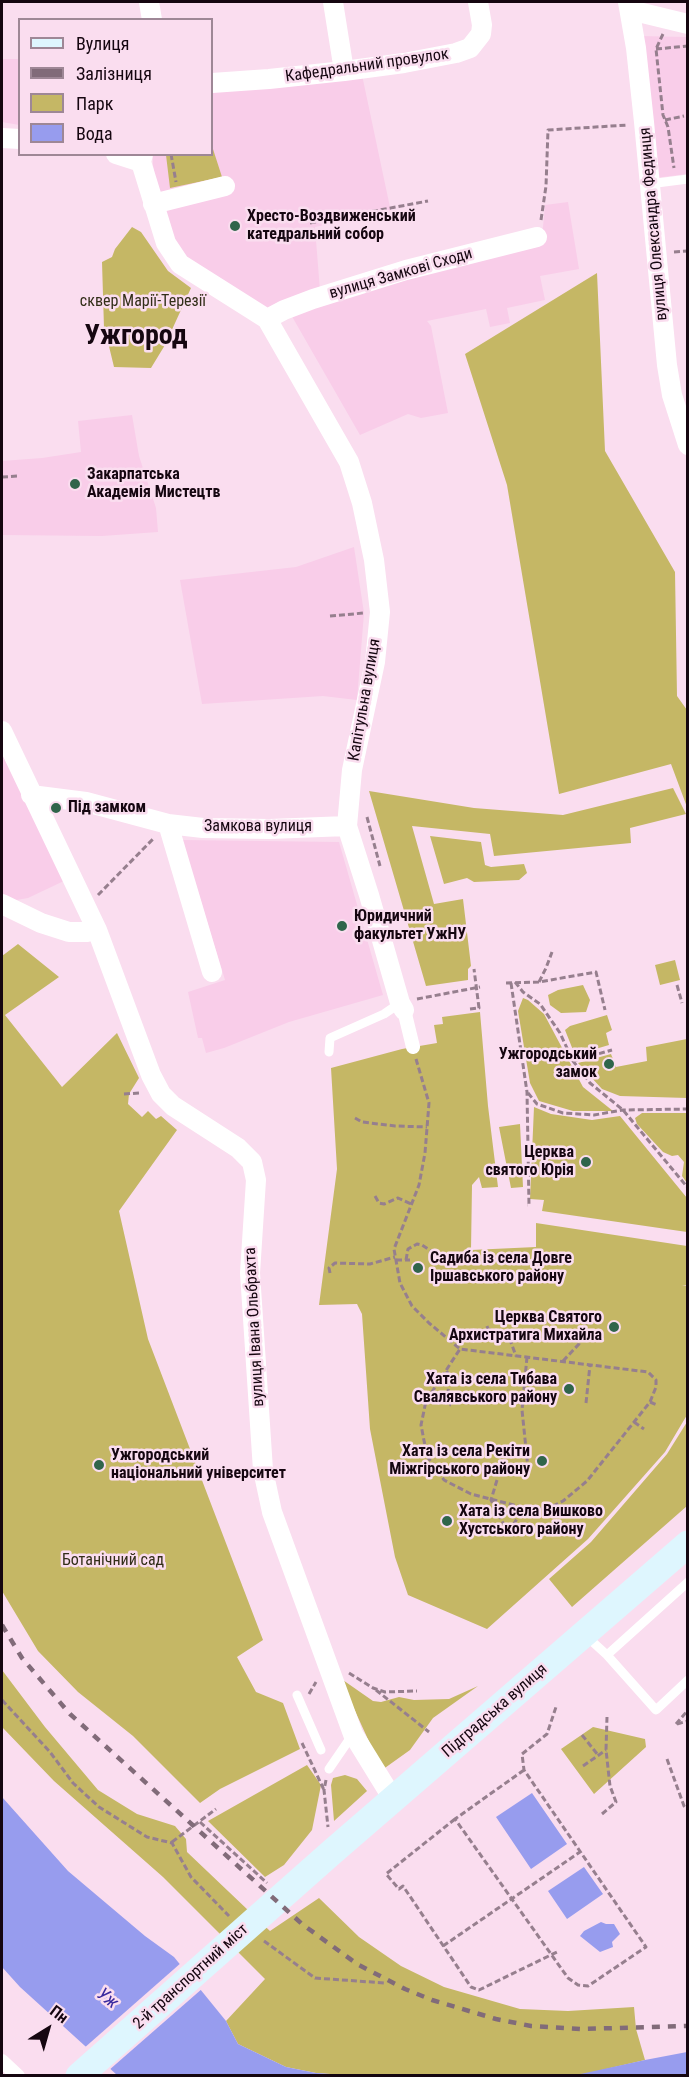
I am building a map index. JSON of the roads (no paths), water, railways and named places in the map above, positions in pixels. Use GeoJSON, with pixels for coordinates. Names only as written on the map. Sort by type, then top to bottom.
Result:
{"type":"FeatureCollection","features":[{"type":"Feature","properties":{"kind":"main road","name":"Підградська вулиця"},"geometry":{"type":"LineString","coordinates":[[302,1878],[687,1544]]}},
{"type":"Feature","properties":{"kind":"main road","name":"2-й транспортний міст"},"geometry":{"type":"LineString","coordinates":[[79,2076],[302,1878]]}},
{"type":"Feature","properties":{"kind":"street"},"geometry":{"type":"LineString","coordinates":[[150,2],[152,18]]}},
{"type":"Feature","properties":{"kind":"street"},"geometry":{"type":"LineString","coordinates":[[333,2],[344,71]]}},
{"type":"Feature","properties":{"kind":"street","name":"Кафедральний провулок"},"geometry":{"type":"LineString","coordinates":[[213,83],[269,80],[344,71],[434,58],[470,48],[482,34],[478,2]]}},
{"type":"Feature","properties":{"kind":"street"},"geometry":{"type":"LineString","coordinates":[[629,6],[679,22]]}},
{"type":"Feature","properties":{"kind":"street","name":"вулиця Олександра Фединця"},"geometry":{"type":"LineString","coordinates":[[629,6],[644,122],[667,365],[672,395],[685,432]]}},
{"type":"Feature","properties":{"kind":"street"},"geometry":{"type":"LineString","coordinates":[[2,138],[18,140]]}},
{"type":"Feature","properties":{"kind":"street","name":"Капітульна вулиця"},"geometry":{"type":"LineString","coordinates":[[142,158],[153,204],[166,243],[180,264],[267,319],[349,462],[362,503],[374,560],[380,612],[375,662],[352,770],[347,826],[413,1047]]}},
{"type":"Feature","properties":{"kind":"street"},"geometry":{"type":"LineString","coordinates":[[153,204],[225,186]]}},
{"type":"Feature","properties":{"kind":"street","name":"вулиця Замкові Сходи"},"geometry":{"type":"LineString","coordinates":[[267,319],[313,299],[406,270],[537,237]]}},
{"type":"Feature","properties":{"kind":"street","name":"вулиця Івана Ольбрахта"},"geometry":{"type":"LineString","coordinates":[[2,731],[19,753],[31,795],[97,930],[151,1076],[161,1094],[173,1106],[238,1148],[252,1162],[256,1180],[250,1273],[263,1470],[272,1512],[353,1734],[393,1799]]}},
{"type":"Feature","properties":{"kind":"street","name":"Замкова вулиця"},"geometry":{"type":"LineString","coordinates":[[31,795],[86,802],[168,824],[236,830],[347,826]]}},
{"type":"Feature","properties":{"kind":"street"},"geometry":{"type":"LineString","coordinates":[[168,824],[212,972]]}},
{"type":"Feature","properties":{"kind":"street"},"geometry":{"type":"LineString","coordinates":[[2,904],[41,923],[69,932],[97,930]]}},
{"type":"Feature","properties":{"kind":"street"},"geometry":{"type":"LineString","coordinates":[[2,2061],[18,2076]]}},
{"type":"Feature","properties":{"kind":"lane"},"geometry":{"type":"LineString","coordinates":[[649,184],[687,179]]}},
{"type":"Feature","properties":{"kind":"lane"},"geometry":{"type":"LineString","coordinates":[[329,1052],[330,1038],[402,1007]]}},
{"type":"Feature","properties":{"kind":"lane"},"geometry":{"type":"LineString","coordinates":[[607,1655],[687,1582]]}},
{"type":"Feature","properties":{"kind":"lane"},"geometry":{"type":"LineString","coordinates":[[584,1633],[656,1710],[687,1680]]}},
{"type":"Feature","properties":{"kind":"lane"},"geometry":{"type":"LineString","coordinates":[[297,1695],[321,1750]]}},
{"type":"Feature","properties":{"kind":"lane"},"geometry":{"type":"LineString","coordinates":[[329,1769],[353,1734]]}},
{"type":"Feature","properties":{"kind":"water"},"geometry":{"type":"Polygon","coordinates":[[[532,1793],[567,1844],[531,1869],[496,1817],[532,1793]]]}},
{"type":"Feature","properties":{"kind":"water","name":"Уж"},"geometry":{"type":"Polygon","coordinates":[[[2,1797],[68,1871],[145,1936],[174,1957],[226,2021],[238,2044],[286,2067],[316,2073],[344,2075],[117,2075],[20,1987],[2,1967],[2,1797]]]}},
{"type":"Feature","properties":{"kind":"water"},"geometry":{"type":"Polygon","coordinates":[[[584,1867],[603,1894],[567,1919],[548,1891],[584,1867]]]}},
{"type":"Feature","properties":{"kind":"water"},"geometry":{"type":"Polygon","coordinates":[[[601,1922],[614,1924],[620,1934],[612,1942],[613,1947],[600,1952],[580,1936],[584,1931],[601,1922]]]}},
{"type":"Feature","properties":{"kind":"water"},"geometry":{"type":"Polygon","coordinates":[[[687,2052],[687,2075],[576,2075],[645,2060],[687,2052]]]}},
{"type":"Feature","properties":{"kind":"railway"},"geometry":{"type":"LineString","coordinates":[[2,1625],[22,1658],[70,1714],[302,1924],[357,1964],[432,2000],[496,2019],[531,2026],[581,2029],[688,2026]]}},
{"type":"Feature","properties":{"kind":"place","name":"Хресто-Воздвиженський катедральний собор"},"geometry":{"type":"Point","coordinates":[235,226]}},
{"type":"Feature","properties":{"kind":"place","name":"Закарпатська Академія Мистецтв"},"geometry":{"type":"Point","coordinates":[75,484]}},
{"type":"Feature","properties":{"kind":"place","name":"Під замком"},"geometry":{"type":"Point","coordinates":[56,808]}},
{"type":"Feature","properties":{"kind":"place","name":"Юридичний факультет УжНУ"},"geometry":{"type":"Point","coordinates":[342,926]}},
{"type":"Feature","properties":{"kind":"place","name":"Ужгородський замок"},"geometry":{"type":"Point","coordinates":[609,1064]}},
{"type":"Feature","properties":{"kind":"place","name":"Церква святого Юрія"},"geometry":{"type":"Point","coordinates":[586,1162]}},
{"type":"Feature","properties":{"kind":"place","name":"Садиба із села Довге Іршавського району"},"geometry":{"type":"Point","coordinates":[418,1268]}},
{"type":"Feature","properties":{"kind":"place","name":"Церква Святого Архистратига Михайла"},"geometry":{"type":"Point","coordinates":[614,1327]}},
{"type":"Feature","properties":{"kind":"place","name":"Хата із села Тибава Свалявського району"},"geometry":{"type":"Point","coordinates":[569,1389]}},
{"type":"Feature","properties":{"kind":"place","name":"Хата із села Рекіти Міжгірського району"},"geometry":{"type":"Point","coordinates":[542,1461]}},
{"type":"Feature","properties":{"kind":"place","name":"Ужгородський національний університет"},"geometry":{"type":"Point","coordinates":[99,1465]}},
{"type":"Feature","properties":{"kind":"place","name":"Хата із села Вишково Хустського району"},"geometry":{"type":"Point","coordinates":[447,1521]}},
{"type":"Feature","properties":{"kind":"district","name":"Ужгород"},"geometry":{"type":"Point","coordinates":[136,337]}},
{"type":"Feature","properties":{"kind":"park label","name":"сквер Марії-Терезії"},"geometry":{"type":"Point","coordinates":[143,302]}},
{"type":"Feature","properties":{"kind":"park label","name":"Ботанічний сад"},"geometry":{"type":"Point","coordinates":[113,1561]}}]}
